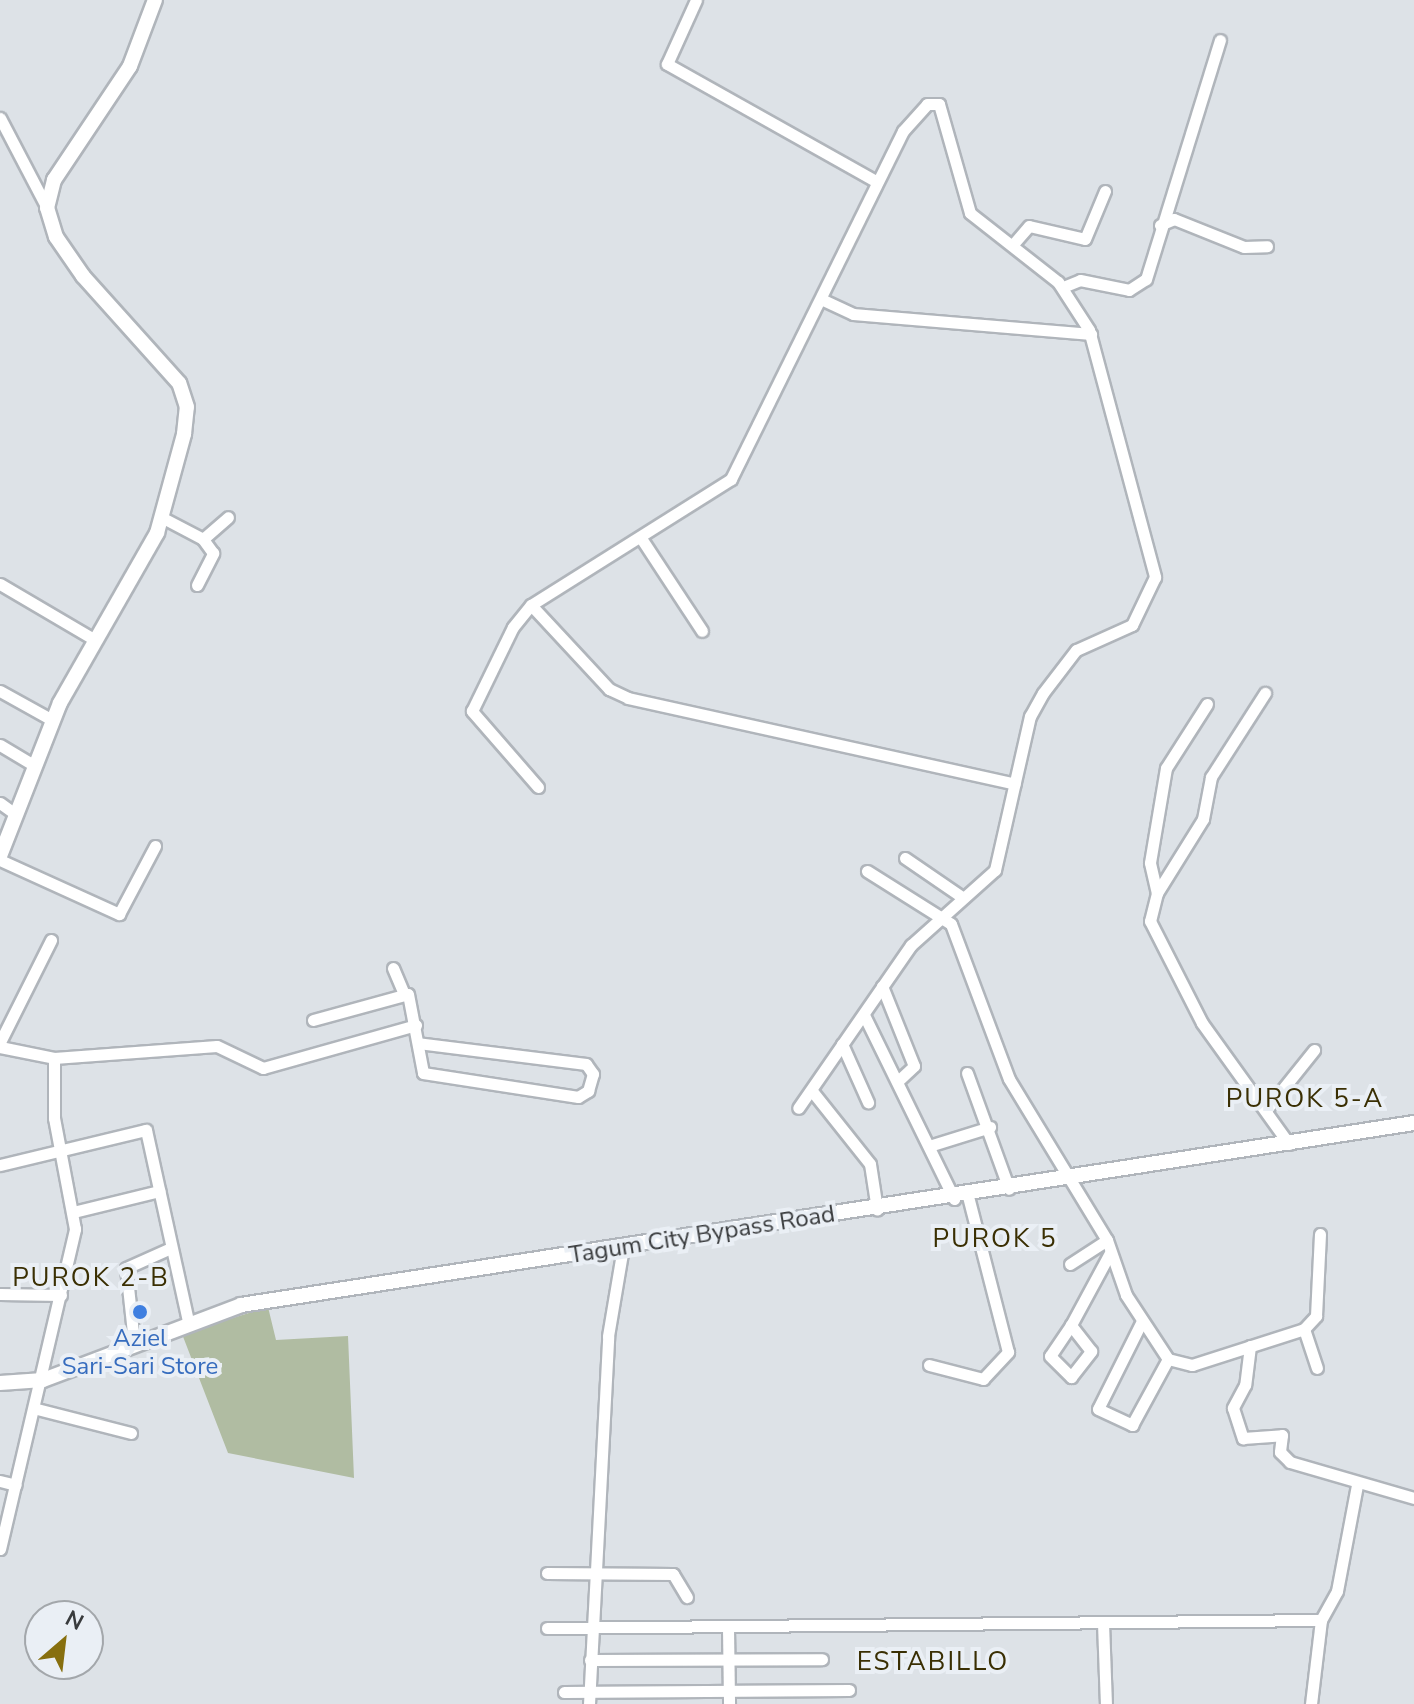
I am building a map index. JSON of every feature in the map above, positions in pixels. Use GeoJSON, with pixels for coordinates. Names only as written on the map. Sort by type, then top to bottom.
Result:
{"type":"FeatureCollection","features":[{"type":"Feature","properties":{"kind":"main road"},"geometry":{"type":"LineString","coordinates":[[0,858],[52,720],[163,518],[187,420],[185,394],[65,253],[47,208],[54,180],[130,66],[155,0]]}},
{"type":"Feature","properties":{"kind":"main road","name":"Tagum City Bypass Road"},"geometry":{"type":"LineString","coordinates":[[0,1383],[43,1380],[188,1321],[265,1301],[961,1198],[1414,1123]]}},
{"type":"Feature","properties":{"kind":"street"},"geometry":{"type":"LineString","coordinates":[[696,0],[667,64],[877,182]]}},
{"type":"Feature","properties":{"kind":"street"},"geometry":{"type":"LineString","coordinates":[[1063,287],[1080,280],[1129,290],[1144,282],[1220,40]]}},
{"type":"Feature","properties":{"kind":"street"},"geometry":{"type":"LineString","coordinates":[[538,787],[472,711],[531,605],[731,479],[906,126],[935,102],[970,213],[1015,242],[1063,287],[1091,334],[1155,577],[1132,625],[1076,650],[1043,693],[1015,784],[1001,858],[943,916],[882,986],[798,1108]]}},
{"type":"Feature","properties":{"kind":"street"},"geometry":{"type":"LineString","coordinates":[[0,118],[47,208]]}},
{"type":"Feature","properties":{"kind":"street"},"geometry":{"type":"LineString","coordinates":[[1015,242],[1029,226],[1085,239],[1105,191]]}},
{"type":"Feature","properties":{"kind":"street"},"geometry":{"type":"LineString","coordinates":[[1160,225],[1174,219],[1244,247],[1267,246]]}},
{"type":"Feature","properties":{"kind":"street"},"geometry":{"type":"LineString","coordinates":[[821,299],[853,314],[1091,334]]}},
{"type":"Feature","properties":{"kind":"street"},"geometry":{"type":"LineString","coordinates":[[203,539],[228,517]]}},
{"type":"Feature","properties":{"kind":"street"},"geometry":{"type":"LineString","coordinates":[[163,518],[203,539],[213,553],[197,585]]}},
{"type":"Feature","properties":{"kind":"street"},"geometry":{"type":"LineString","coordinates":[[641,538],[702,631]]}},
{"type":"Feature","properties":{"kind":"street"},"geometry":{"type":"LineString","coordinates":[[0,584],[95,640]]}},
{"type":"Feature","properties":{"kind":"street"},"geometry":{"type":"LineString","coordinates":[[531,605],[609,689],[628,698],[1015,784]]}},
{"type":"Feature","properties":{"kind":"street"},"geometry":{"type":"LineString","coordinates":[[0,691],[52,720]]}},
{"type":"Feature","properties":{"kind":"street"},"geometry":{"type":"LineString","coordinates":[[1265,693],[1211,777],[1203,819],[1157,893],[1150,921],[1181,988],[1289,1144]]}},
{"type":"Feature","properties":{"kind":"street"},"geometry":{"type":"LineString","coordinates":[[1157,893],[1150,863],[1166,768],[1207,704]]}},
{"type":"Feature","properties":{"kind":"street"},"geometry":{"type":"LineString","coordinates":[[0,745],[33,765]]}},
{"type":"Feature","properties":{"kind":"street"},"geometry":{"type":"LineString","coordinates":[[0,803],[15,814]]}},
{"type":"Feature","properties":{"kind":"street"},"geometry":{"type":"LineString","coordinates":[[0,858],[119,914],[155,846]]}},
{"type":"Feature","properties":{"kind":"street"},"geometry":{"type":"LineString","coordinates":[[905,858],[962,897]]}},
{"type":"Feature","properties":{"kind":"street"},"geometry":{"type":"LineString","coordinates":[[867,871],[943,916],[1009,1079],[1109,1246],[1142,1321],[1168,1359],[1192,1365],[1304,1329],[1317,1308],[1320,1234]]}},
{"type":"Feature","properties":{"kind":"street"},"geometry":{"type":"LineString","coordinates":[[51,940],[0,1045],[54,1058],[206,1045],[263,1068],[416,1025]]}},
{"type":"Feature","properties":{"kind":"street"},"geometry":{"type":"LineString","coordinates":[[393,968],[404,994]]}},
{"type":"Feature","properties":{"kind":"street"},"geometry":{"type":"LineString","coordinates":[[882,986],[914,1066],[898,1081]]}},
{"type":"Feature","properties":{"kind":"street"},"geometry":{"type":"LineString","coordinates":[[313,1020],[404,994],[414,997],[419,1071],[441,1078],[578,1097],[588,1091],[593,1074],[586,1064],[418,1043]]}},
{"type":"Feature","properties":{"kind":"street"},"geometry":{"type":"LineString","coordinates":[[864,1015],[929,1146],[961,1198],[1008,1352],[983,1379],[929,1365]]}},
{"type":"Feature","properties":{"kind":"street"},"geometry":{"type":"LineString","coordinates":[[842,1044],[868,1102]]}},
{"type":"Feature","properties":{"kind":"street"},"geometry":{"type":"LineString","coordinates":[[1266,1110],[1314,1050]]}},
{"type":"Feature","properties":{"kind":"street"},"geometry":{"type":"LineString","coordinates":[[0,1549],[37,1409],[61,1295],[73,1212],[59,1153],[54,1058]]}},
{"type":"Feature","properties":{"kind":"street"},"geometry":{"type":"LineString","coordinates":[[967,1073],[990,1127],[1009,1189]]}},
{"type":"Feature","properties":{"kind":"street"},"geometry":{"type":"LineString","coordinates":[[812,1091],[866,1156],[877,1209]]}},
{"type":"Feature","properties":{"kind":"street"},"geometry":{"type":"LineString","coordinates":[[929,1146],[990,1127]]}},
{"type":"Feature","properties":{"kind":"street"},"geometry":{"type":"LineString","coordinates":[[0,1165],[146,1130],[188,1321]]}},
{"type":"Feature","properties":{"kind":"street"},"geometry":{"type":"LineString","coordinates":[[73,1212],[159,1191]]}},
{"type":"Feature","properties":{"kind":"street"},"geometry":{"type":"LineString","coordinates":[[1070,1264],[1109,1246]]}},
{"type":"Feature","properties":{"kind":"street"},"geometry":{"type":"LineString","coordinates":[[1071,1325],[1109,1246]]}},
{"type":"Feature","properties":{"kind":"street"},"geometry":{"type":"LineString","coordinates":[[589,1699],[592,1574],[608,1336],[623,1247]]}},
{"type":"Feature","properties":{"kind":"street"},"geometry":{"type":"LineString","coordinates":[[134,1342],[126,1268],[171,1248]]}},
{"type":"Feature","properties":{"kind":"street"},"geometry":{"type":"LineString","coordinates":[[0,1294],[61,1295]]}},
{"type":"Feature","properties":{"kind":"street"},"geometry":{"type":"LineString","coordinates":[[1142,1321],[1098,1409],[1132,1425],[1168,1359]]}},
{"type":"Feature","properties":{"kind":"street"},"geometry":{"type":"LineString","coordinates":[[1304,1329],[1317,1368]]}},
{"type":"Feature","properties":{"kind":"street"},"geometry":{"type":"LineString","coordinates":[[1250,1346],[1245,1385],[1234,1399],[1239,1432],[1255,1442],[1282,1435],[1280,1452],[1290,1462],[1357,1485],[1414,1498]]}},
{"type":"Feature","properties":{"kind":"street"},"geometry":{"type":"LineString","coordinates":[[37,1409],[131,1433]]}},
{"type":"Feature","properties":{"kind":"street"},"geometry":{"type":"LineString","coordinates":[[0,1481],[16,1485]]}},
{"type":"Feature","properties":{"kind":"street"},"geometry":{"type":"LineString","coordinates":[[1311,1704],[1321,1620],[1333,1603],[1357,1485]]}},
{"type":"Feature","properties":{"kind":"street"},"geometry":{"type":"LineString","coordinates":[[547,1573],[673,1574],[687,1597]]}},
{"type":"Feature","properties":{"kind":"street"},"geometry":{"type":"LineString","coordinates":[[547,1628],[1321,1620]]}},
{"type":"Feature","properties":{"kind":"street"},"geometry":{"type":"LineString","coordinates":[[1103,1623],[1106,1704]]}},
{"type":"Feature","properties":{"kind":"street"},"geometry":{"type":"LineString","coordinates":[[728,1628],[729,1698]]}},
{"type":"Feature","properties":{"kind":"street"},"geometry":{"type":"LineString","coordinates":[[590,1660],[822,1659]]}},
{"type":"Feature","properties":{"kind":"street"},"geometry":{"type":"LineString","coordinates":[[564,1692],[589,1699],[729,1698],[849,1690]]}},
{"type":"Feature","properties":{"kind":"green space"},"geometry":{"type":"Polygon","coordinates":[[[268,1307],[276,1340],[348,1336],[354,1478],[228,1453],[182,1334],[268,1307]]]}},
{"type":"Feature","properties":{"kind":"place","name":"Aziel Sari-Sari Store"},"geometry":{"type":"Point","coordinates":[140,1312]}},
{"type":"Feature","properties":{"kind":"district","name":"PUROK 5-A"},"geometry":{"type":"Point","coordinates":[1305,1099]}},
{"type":"Feature","properties":{"kind":"district","name":"PUROK 5"},"geometry":{"type":"Point","coordinates":[995,1239]}},
{"type":"Feature","properties":{"kind":"district","name":"PUROK 2-B"},"geometry":{"type":"Point","coordinates":[91,1278]}},
{"type":"Feature","properties":{"kind":"district","name":"ESTABILLO"},"geometry":{"type":"Point","coordinates":[933,1662]}}]}
